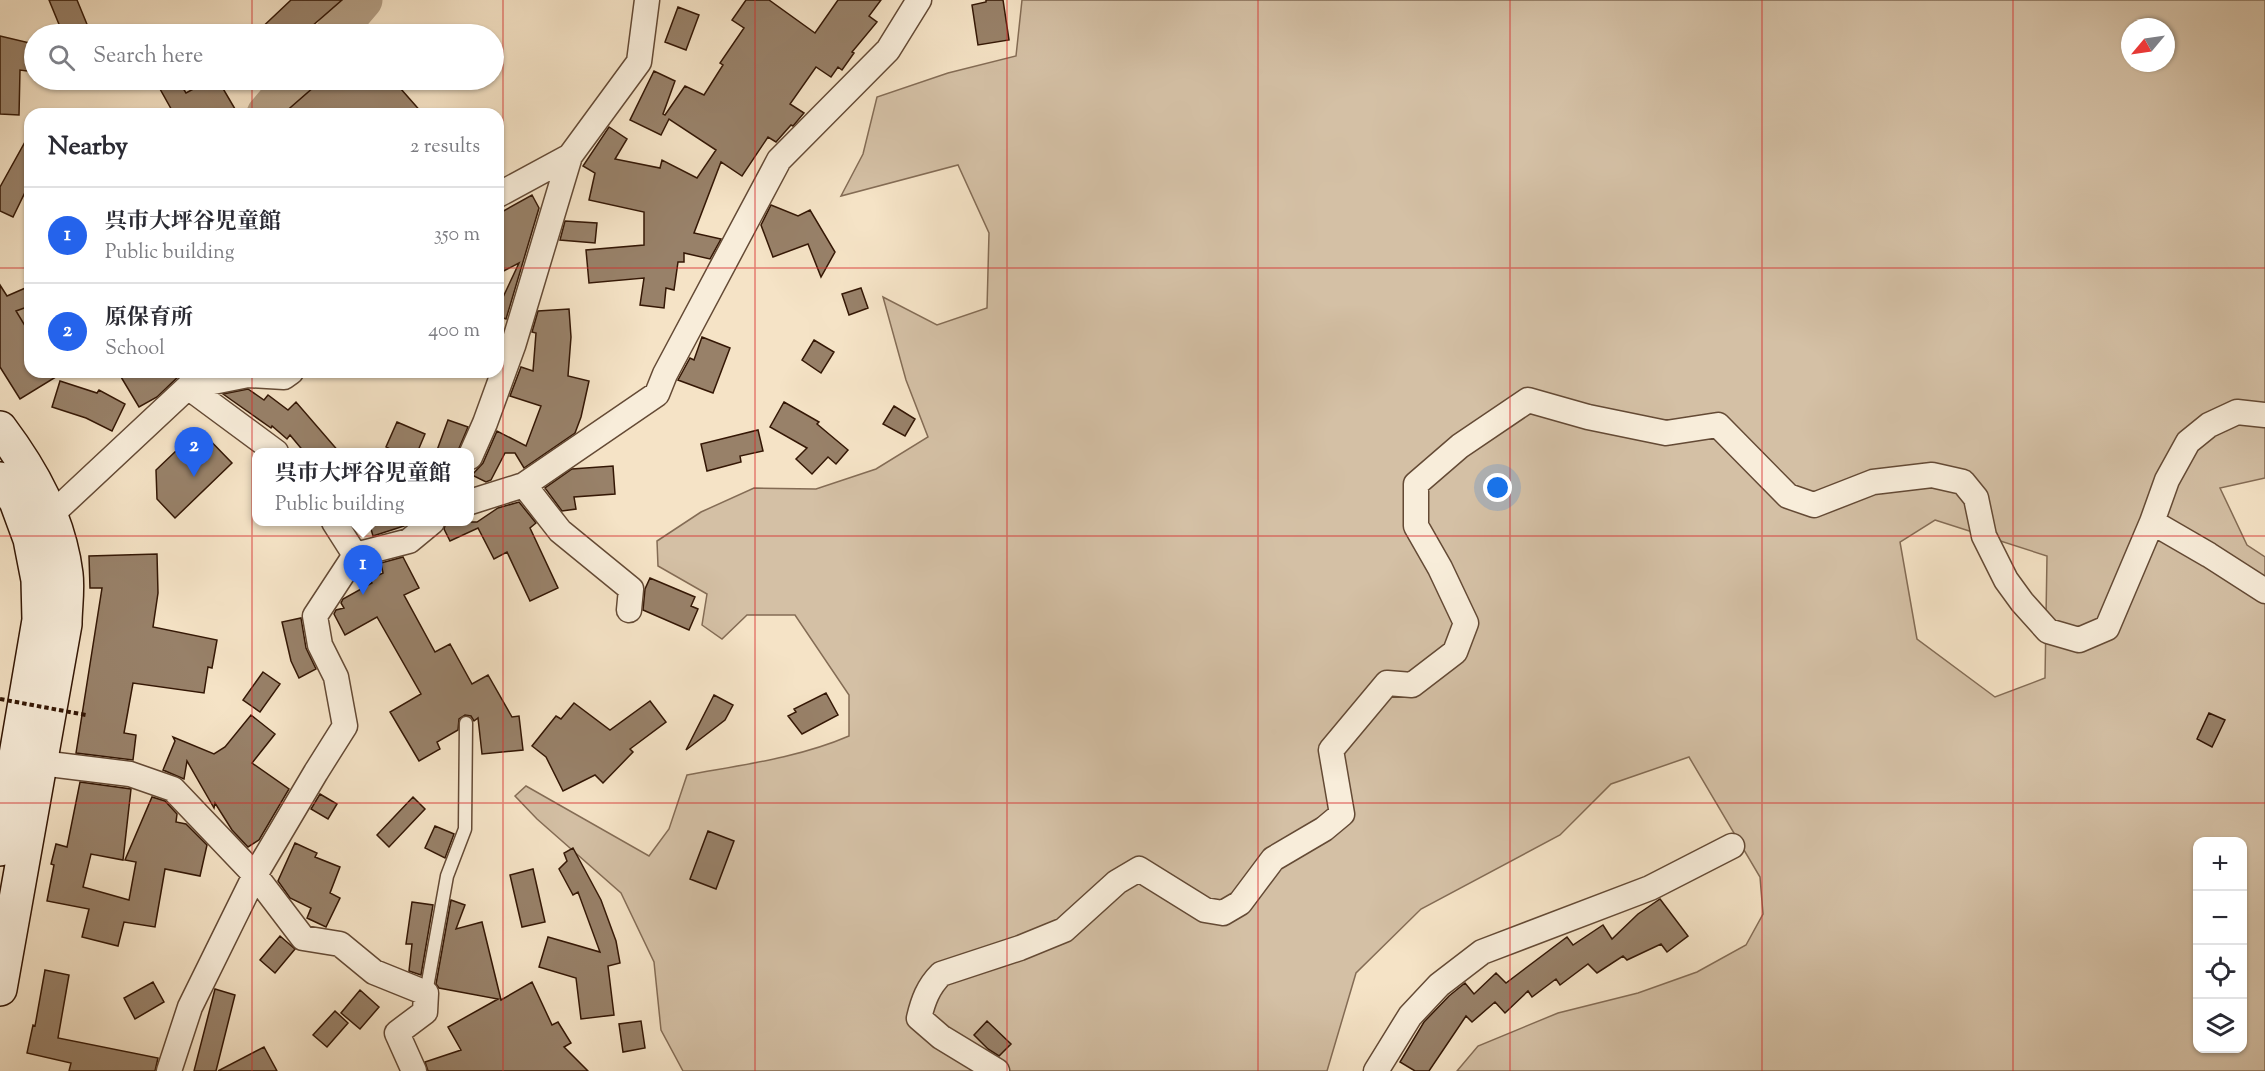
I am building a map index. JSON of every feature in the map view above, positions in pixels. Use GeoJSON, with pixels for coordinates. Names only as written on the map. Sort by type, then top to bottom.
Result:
{"type":"FeatureCollection","features":[{"type":"Feature","properties":{"kind":"street"},"geometry":{"type":"LineString","coordinates":[[504,371],[570,156],[639,62],[647,0]]}},
{"type":"Feature","properties":{"kind":"street"},"geometry":{"type":"LineString","coordinates":[[474,501],[524,485],[657,394],[779,160],[888,51],[919,0]]}},
{"type":"Feature","properties":{"kind":"street"},"geometry":{"type":"LineString","coordinates":[[504,192],[570,156]]}},
{"type":"Feature","properties":{"kind":"street"},"geometry":{"type":"LineString","coordinates":[[51,515],[188,387],[233,378]]}},
{"type":"Feature","properties":{"kind":"street"},"geometry":{"type":"LineString","coordinates":[[474,448],[501,378]]}},
{"type":"Feature","properties":{"kind":"street"},"geometry":{"type":"LineString","coordinates":[[188,387],[269,448]]}},
{"type":"Feature","properties":{"kind":"street"},"geometry":{"type":"LineString","coordinates":[[997,1071],[941,1037],[919,1018],[924,997],[932,982],[941,974],[1020,948],[1064,930],[1117,882],[1139,869],[1205,910],[1223,913],[1240,903],[1273,859],[1324,829],[1342,814],[1331,750],[1386,683],[1412,685],[1455,652],[1466,623],[1440,568],[1416,526],[1416,484],[1460,446],[1528,400],[1588,417],[1666,433],[1718,425],[1788,496],[1814,505],[1873,482],[1932,475],[1963,482],[1976,498],[1984,536],[2006,580],[2048,631],[2079,640],[2107,628],[2152,522],[2167,480],[2188,442],[2209,425],[2237,412],[2265,415]]}},
{"type":"Feature","properties":{"kind":"street"},"geometry":{"type":"LineString","coordinates":[[0,428],[39,486],[58,532],[66,575],[65,624],[0,989]]}},
{"type":"Feature","properties":{"kind":"street"},"geometry":{"type":"LineString","coordinates":[[0,479],[16,501],[30,539],[38,580],[39,620],[0,849]]}},
{"type":"Feature","properties":{"kind":"street"},"geometry":{"type":"LineString","coordinates":[[524,485],[560,531],[631,589],[629,610]]}},
{"type":"Feature","properties":{"kind":"street"},"geometry":{"type":"LineString","coordinates":[[2152,522],[2265,591]]}},
{"type":"Feature","properties":{"kind":"street"},"geometry":{"type":"LineString","coordinates":[[337,526],[355,555]]}},
{"type":"Feature","properties":{"kind":"street"},"geometry":{"type":"LineString","coordinates":[[169,1071],[190,1007],[255,876],[345,726],[336,678],[320,645],[315,616],[355,555],[409,541],[427,526]]}},
{"type":"Feature","properties":{"kind":"street"},"geometry":{"type":"LineString","coordinates":[[40,763],[130,774],[173,789],[255,876],[303,938],[340,944],[374,972],[426,993],[425,1012],[397,1033],[414,1071]]}},
{"type":"Feature","properties":{"kind":"street"},"geometry":{"type":"LineString","coordinates":[[1376,1071],[1410,1016],[1439,985],[1482,952],[1650,888],[1732,846]]}},
{"type":"Feature","properties":{"kind":"lane"},"geometry":{"type":"LineString","coordinates":[[426,993],[447,876],[465,829],[466,723]]}},
{"type":"Feature","properties":{"kind":"path"},"geometry":{"type":"LineString","coordinates":[[0,699],[86,715]]}},
{"type":"Feature","properties":{"kind":"shaded area"},"geometry":{"type":"Polygon","coordinates":[[[1022,0],[2265,0],[2265,478],[2220,488],[2247,545],[2265,557],[2265,1071],[1457,1071],[1478,1046],[1558,1013],[1638,993],[1697,972],[1746,945],[1763,914],[1760,877],[1689,757],[1611,784],[1560,835],[1421,909],[1356,973],[1327,1071],[683,1071],[661,1030],[654,962],[621,893],[537,819],[515,796],[526,786],[649,856],[669,829],[687,775],[790,755],[849,736],[849,695],[795,615],[747,615],[722,639],[702,625],[707,594],[658,566],[657,541],[701,512],[754,488],[816,489],[876,469],[928,437],[906,380],[883,297],[937,325],[987,308],[989,233],[958,165],[841,196],[863,154],[877,97],[948,73],[1016,56],[1022,0]],[[1935,520],[1900,542],[1917,639],[1995,697],[2045,678],[2047,556],[1935,520]]]}},
{"type":"Feature","properties":{"kind":"building"},"geometry":{"type":"Polygon","coordinates":[[[49,0],[77,0],[87,24],[59,24],[49,0]]]}},
{"type":"Feature","properties":{"kind":"building"},"geometry":{"type":"Polygon","coordinates":[[[291,0],[342,0],[314,24],[266,24],[291,0]]]}},
{"type":"Feature","properties":{"kind":"building"},"geometry":{"type":"Polygon","coordinates":[[[746,0],[769,0],[815,33],[838,0],[881,0],[869,16],[877,22],[852,52],[854,53],[842,70],[838,67],[831,77],[816,67],[790,104],[804,113],[793,126],[791,125],[776,142],[768,137],[742,176],[721,162],[694,233],[721,239],[710,259],[684,253],[684,262],[678,262],[674,290],[666,288],[664,308],[640,305],[644,278],[589,283],[586,250],[644,245],[644,212],[589,200],[595,173],[583,166],[609,127],[627,139],[615,159],[660,168],[662,160],[697,178],[716,150],[669,119],[661,135],[630,120],[654,71],[675,81],[663,114],[665,115],[685,86],[704,95],[723,65],[720,63],[744,28],[732,20],[746,0]]]}},
{"type":"Feature","properties":{"kind":"building"},"geometry":{"type":"Polygon","coordinates":[[[986,0],[1003,0],[1009,40],[978,45],[972,5],[986,2],[986,0]]]}},
{"type":"Feature","properties":{"kind":"building"},"geometry":{"type":"Polygon","coordinates":[[[678,7],[699,15],[686,50],[665,42],[678,7]]]}},
{"type":"Feature","properties":{"kind":"building"},"geometry":{"type":"Polygon","coordinates":[[[0,36],[24,42],[24,71],[20,70],[19,115],[0,114],[0,36]]]}},
{"type":"Feature","properties":{"kind":"building"},"geometry":{"type":"Polygon","coordinates":[[[161,90],[184,90],[186,93],[192,90],[224,90],[234,108],[171,108],[161,90]]]}},
{"type":"Feature","properties":{"kind":"building"},"geometry":{"type":"Polygon","coordinates":[[[311,90],[402,90],[418,108],[290,108],[311,90]]]}},
{"type":"Feature","properties":{"kind":"building"},"geometry":{"type":"Polygon","coordinates":[[[24,144],[24,194],[13,217],[0,211],[0,187],[24,144]]]}},
{"type":"Feature","properties":{"kind":"building"},"geometry":{"type":"Polygon","coordinates":[[[532,195],[539,208],[506,319],[504,318],[504,295],[519,263],[504,271],[504,211],[532,195]]]}},
{"type":"Feature","properties":{"kind":"building"},"geometry":{"type":"Polygon","coordinates":[[[771,205],[798,216],[810,210],[835,252],[821,277],[808,244],[773,257],[761,225],[771,205]]]}},
{"type":"Feature","properties":{"kind":"building"},"geometry":{"type":"Polygon","coordinates":[[[565,221],[597,223],[595,243],[560,240],[565,221]]]}},
{"type":"Feature","properties":{"kind":"building"},"geometry":{"type":"Polygon","coordinates":[[[0,285],[7,296],[24,289],[24,308],[16,311],[24,324],[24,378],[54,378],[20,399],[0,367],[0,285]]]}},
{"type":"Feature","properties":{"kind":"building"},"geometry":{"type":"Polygon","coordinates":[[[861,288],[868,308],[849,315],[842,294],[861,288]]]}},
{"type":"Feature","properties":{"kind":"building"},"geometry":{"type":"Polygon","coordinates":[[[569,309],[571,337],[568,376],[589,381],[581,417],[575,433],[524,468],[515,453],[505,453],[491,480],[486,482],[474,476],[474,473],[483,463],[497,431],[526,446],[541,406],[510,396],[521,367],[533,371],[536,333],[532,332],[538,311],[569,309]]]}},
{"type":"Feature","properties":{"kind":"building"},"geometry":{"type":"Polygon","coordinates":[[[702,337],[730,348],[713,393],[678,380],[690,358],[694,360],[702,337]]]}},
{"type":"Feature","properties":{"kind":"building"},"geometry":{"type":"Polygon","coordinates":[[[814,340],[834,352],[821,373],[802,360],[814,340]]]}},
{"type":"Feature","properties":{"kind":"building"},"geometry":{"type":"Polygon","coordinates":[[[122,378],[177,378],[157,397],[139,407],[122,378]]]}},
{"type":"Feature","properties":{"kind":"building"},"geometry":{"type":"Polygon","coordinates":[[[60,381],[97,393],[99,390],[125,404],[112,431],[86,418],[52,407],[60,381]]]}},
{"type":"Feature","properties":{"kind":"building"},"geometry":{"type":"Polygon","coordinates":[[[248,389],[264,400],[268,395],[288,410],[296,402],[336,448],[301,448],[290,435],[287,439],[272,426],[271,428],[223,394],[248,389]]]}},
{"type":"Feature","properties":{"kind":"building"},"geometry":{"type":"Polygon","coordinates":[[[784,402],[819,422],[817,424],[848,450],[836,464],[828,457],[812,474],[796,459],[807,448],[770,427],[784,402]]]}},
{"type":"Feature","properties":{"kind":"building"},"geometry":{"type":"Polygon","coordinates":[[[894,406],[915,419],[905,436],[883,424],[894,406]]]}},
{"type":"Feature","properties":{"kind":"building"},"geometry":{"type":"Polygon","coordinates":[[[448,420],[468,427],[459,448],[438,448],[448,420]]]}},
{"type":"Feature","properties":{"kind":"building"},"geometry":{"type":"Polygon","coordinates":[[[397,422],[425,434],[419,448],[386,447],[397,422]]]}},
{"type":"Feature","properties":{"kind":"building"},"geometry":{"type":"Polygon","coordinates":[[[199,429],[232,463],[175,518],[157,499],[156,470],[199,429]]]}},
{"type":"Feature","properties":{"kind":"building"},"geometry":{"type":"Polygon","coordinates":[[[758,430],[763,451],[740,456],[741,462],[707,471],[701,444],[758,430]]]}},
{"type":"Feature","properties":{"kind":"building"},"geometry":{"type":"Polygon","coordinates":[[[613,466],[615,494],[574,497],[576,509],[562,511],[545,488],[572,469],[613,466]]]}},
{"type":"Feature","properties":{"kind":"building"},"geometry":{"type":"Polygon","coordinates":[[[519,502],[536,523],[530,528],[558,588],[530,601],[507,552],[494,559],[478,528],[450,541],[445,526],[474,526],[474,522],[498,508],[519,502]]]}},
{"type":"Feature","properties":{"kind":"building"},"geometry":{"type":"Polygon","coordinates":[[[370,526],[404,526],[373,536],[370,526]]]}},
{"type":"Feature","properties":{"kind":"building"},"geometry":{"type":"Polygon","coordinates":[[[157,554],[158,593],[153,627],[217,640],[212,668],[208,667],[204,693],[133,683],[124,733],[136,735],[133,760],[76,753],[102,588],[90,588],[89,556],[157,554]]]}},
{"type":"Feature","properties":{"kind":"building"},"geometry":{"type":"Polygon","coordinates":[[[403,557],[419,588],[404,595],[435,652],[450,644],[472,684],[488,675],[512,717],[519,716],[523,750],[482,754],[478,718],[474,721],[471,716],[465,715],[459,719],[458,730],[437,742],[440,749],[419,761],[390,712],[421,694],[377,617],[345,635],[334,614],[336,610],[344,608],[341,603],[343,599],[372,583],[370,579],[383,573],[381,563],[403,557]]]}},
{"type":"Feature","properties":{"kind":"building"},"geometry":{"type":"Polygon","coordinates":[[[650,578],[695,597],[691,606],[698,609],[689,630],[643,610],[645,589],[650,578]]]}},
{"type":"Feature","properties":{"kind":"building"},"geometry":{"type":"Polygon","coordinates":[[[301,618],[306,648],[316,669],[299,678],[291,661],[282,622],[301,618]]]}},
{"type":"Feature","properties":{"kind":"building"},"geometry":{"type":"Polygon","coordinates":[[[263,672],[280,684],[260,712],[243,700],[263,672]]]}},
{"type":"Feature","properties":{"kind":"building"},"geometry":{"type":"Polygon","coordinates":[[[826,693],[838,715],[802,734],[788,716],[796,712],[794,709],[826,693]]]}},
{"type":"Feature","properties":{"kind":"building"},"geometry":{"type":"Polygon","coordinates":[[[714,695],[733,705],[725,720],[686,750],[714,695]]]}},
{"type":"Feature","properties":{"kind":"building"},"geometry":{"type":"Polygon","coordinates":[[[650,701],[666,722],[630,749],[633,752],[603,783],[595,775],[563,791],[546,757],[532,746],[556,716],[561,719],[574,703],[610,730],[650,701]]]}},
{"type":"Feature","properties":{"kind":"building"},"geometry":{"type":"Polygon","coordinates":[[[2209,713],[2225,720],[2212,747],[2197,739],[2209,713]]]}},
{"type":"Feature","properties":{"kind":"building"},"geometry":{"type":"Polygon","coordinates":[[[251,715],[275,734],[252,763],[289,789],[259,840],[248,847],[232,830],[215,803],[214,808],[187,761],[184,779],[163,770],[175,741],[173,737],[214,754],[225,747],[251,715]]]}},
{"type":"Feature","properties":{"kind":"building"},"geometry":{"type":"Polygon","coordinates":[[[80,782],[131,789],[123,860],[91,854],[83,887],[129,900],[136,862],[125,860],[152,797],[165,801],[177,814],[176,822],[186,824],[207,845],[200,876],[165,869],[155,927],[124,922],[118,946],[82,937],[89,909],[47,901],[54,865],[51,864],[56,844],[67,847],[80,782]]]}},
{"type":"Feature","properties":{"kind":"building"},"geometry":{"type":"Polygon","coordinates":[[[320,794],[337,804],[328,819],[311,809],[320,794]]]}},
{"type":"Feature","properties":{"kind":"building"},"geometry":{"type":"Polygon","coordinates":[[[413,797],[425,809],[389,847],[377,835],[413,797]]]}},
{"type":"Feature","properties":{"kind":"building"},"geometry":{"type":"Polygon","coordinates":[[[435,826],[454,834],[445,858],[425,848],[435,826]]]}},
{"type":"Feature","properties":{"kind":"building"},"geometry":{"type":"Polygon","coordinates":[[[708,831],[734,841],[716,889],[690,879],[708,831]]]}},
{"type":"Feature","properties":{"kind":"building"},"geometry":{"type":"Polygon","coordinates":[[[295,843],[317,853],[315,857],[340,867],[330,893],[340,898],[326,927],[307,918],[311,908],[290,898],[278,881],[295,843]]]}},
{"type":"Feature","properties":{"kind":"building"},"geometry":{"type":"Polygon","coordinates":[[[573,848],[601,900],[616,941],[620,963],[608,966],[614,1015],[581,1019],[576,978],[539,967],[548,937],[600,952],[578,892],[573,895],[559,869],[567,861],[564,853],[573,848]]]}},
{"type":"Feature","properties":{"kind":"building"},"geometry":{"type":"Polygon","coordinates":[[[533,869],[545,922],[522,927],[510,875],[533,869]]]}},
{"type":"Feature","properties":{"kind":"building"},"geometry":{"type":"Polygon","coordinates":[[[1660,899],[1688,936],[1667,952],[1661,944],[1627,960],[1623,956],[1597,973],[1588,964],[1560,985],[1556,979],[1532,997],[1528,991],[1505,1013],[1495,1002],[1472,1022],[1466,1016],[1429,1071],[1415,1071],[1400,1062],[1424,1022],[1465,983],[1474,994],[1496,973],[1506,983],[1567,937],[1573,945],[1603,925],[1612,939],[1638,914],[1660,899]]]}},
{"type":"Feature","properties":{"kind":"building"},"geometry":{"type":"Polygon","coordinates":[[[451,900],[465,905],[456,929],[482,922],[501,1000],[532,982],[552,1025],[558,1022],[571,1043],[564,1047],[588,1071],[428,1071],[425,1062],[461,1050],[448,1027],[498,999],[439,988],[436,984],[451,900]]]}},
{"type":"Feature","properties":{"kind":"building"},"geometry":{"type":"Polygon","coordinates":[[[412,902],[433,905],[421,975],[409,971],[412,944],[406,944],[412,902]]]}},
{"type":"Feature","properties":{"kind":"building"},"geometry":{"type":"Polygon","coordinates":[[[280,936],[295,949],[275,973],[260,960],[280,936]]]}},
{"type":"Feature","properties":{"kind":"building"},"geometry":{"type":"Polygon","coordinates":[[[45,970],[69,975],[58,1038],[158,1058],[155,1071],[69,1071],[71,1063],[27,1053],[33,1025],[35,1026],[45,970]]]}},
{"type":"Feature","properties":{"kind":"building"},"geometry":{"type":"Polygon","coordinates":[[[153,982],[164,1002],[135,1019],[124,998],[153,982]]]}},
{"type":"Feature","properties":{"kind":"building"},"geometry":{"type":"Polygon","coordinates":[[[215,989],[235,995],[216,1071],[194,1071],[215,989]]]}},
{"type":"Feature","properties":{"kind":"building"},"geometry":{"type":"Polygon","coordinates":[[[360,990],[379,1007],[360,1029],[341,1013],[360,990]]]}},
{"type":"Feature","properties":{"kind":"building"},"geometry":{"type":"Polygon","coordinates":[[[335,1011],[348,1023],[327,1047],[313,1035],[335,1011]]]}},
{"type":"Feature","properties":{"kind":"building"},"geometry":{"type":"Polygon","coordinates":[[[641,1021],[645,1048],[623,1052],[619,1024],[641,1021]]]}},
{"type":"Feature","properties":{"kind":"building"},"geometry":{"type":"Polygon","coordinates":[[[987,1021],[1011,1044],[999,1056],[974,1035],[987,1021]]]}},
{"type":"Feature","properties":{"kind":"building"},"geometry":{"type":"Polygon","coordinates":[[[264,1047],[277,1071],[218,1071],[264,1047]]]}},
{"type":"Feature","properties":{"kind":"waterway"},"geometry":{"type":"LineString","coordinates":[[343,24],[363,0]]}},
{"type":"Feature","properties":{"kind":"waterway"},"geometry":{"type":"LineString","coordinates":[[271,108],[286,90]]}},
{"type":"Feature","properties":{"kind":"waterway"},"geometry":{"type":"LineString","coordinates":[[0,336],[9,329],[24,323]]}},
{"type":"Feature","properties":{"kind":"place","name":"原保育所"},"geometry":{"type":"Point","coordinates":[194,477]}},
{"type":"Feature","properties":{"kind":"place","name":"呉市大坪谷児童館"},"geometry":{"type":"Point","coordinates":[363,595]}}]}
